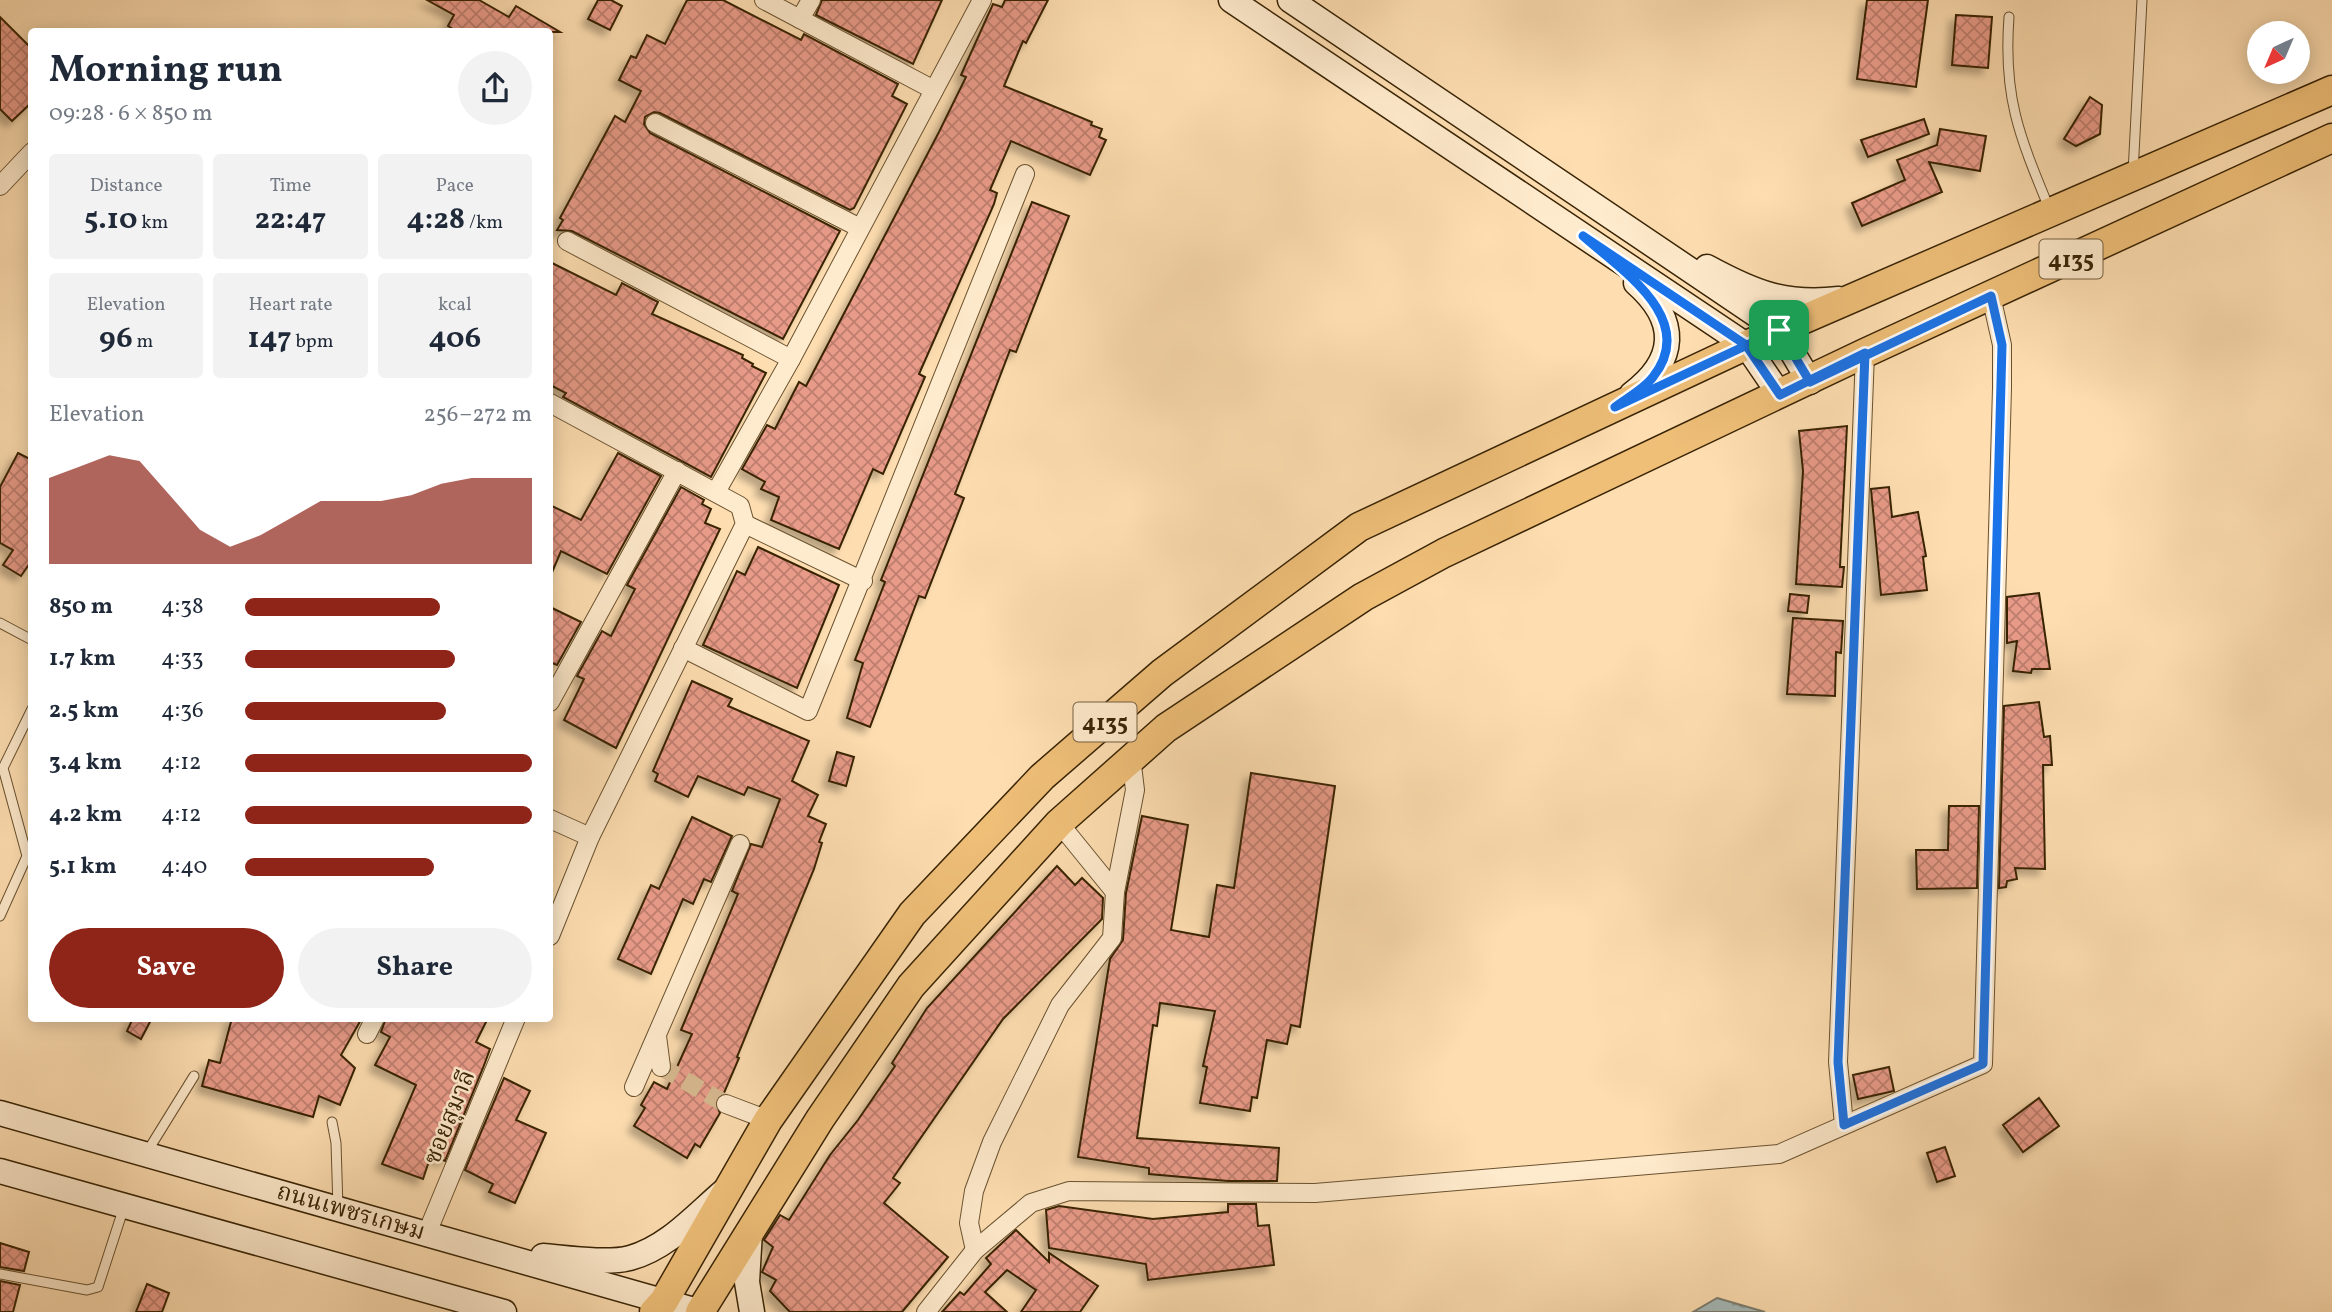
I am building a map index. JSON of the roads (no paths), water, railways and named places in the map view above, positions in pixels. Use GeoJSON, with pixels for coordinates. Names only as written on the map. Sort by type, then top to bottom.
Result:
{"type":"FeatureCollection","features":[{"type":"Feature","properties":{"kind":"main road"},"geometry":{"type":"LineString","coordinates":[[1231,0],[1746,345],[1780,395]]}},
{"type":"Feature","properties":{"kind":"main road"},"geometry":{"type":"LineString","coordinates":[[1290,0],[1779,330],[1810,382]]}},
{"type":"Feature","properties":{"kind":"main road","name":"4135"},"geometry":{"type":"LineString","coordinates":[[659,1306],[768,1120],[912,914],[1042,777],[1162,673],[1359,527],[1779,330],[2332,90]]}},
{"type":"Feature","properties":{"kind":"main road","name":"4135"},"geometry":{"type":"LineString","coordinates":[[701,1312],[820,1119],[911,986],[1059,823],[1166,728],[1363,597],[1444,553],[1810,382],[1865,353],[2332,138]]}},
{"type":"Feature","properties":{"kind":"main road"},"geometry":{"type":"LineString","coordinates":[[1602,211],[1725,277],[1771,296],[1804,303],[1854,298]]}},
{"type":"Feature","properties":{"kind":"main road"},"geometry":{"type":"LineString","coordinates":[[1583,236],[1649,295],[1662,312],[1668,335],[1662,361],[1652,378],[1615,407]]}},
{"type":"Feature","properties":{"kind":"main road","name":"ถนนเพชรเกษม"},"geometry":{"type":"LineString","coordinates":[[0,1113],[487,1249],[659,1306],[701,1312]]}},
{"type":"Feature","properties":{"kind":"main road"},"geometry":{"type":"LineString","coordinates":[[0,1171],[504,1312]]}},
{"type":"Feature","properties":{"kind":"main road"},"geometry":{"type":"LineString","coordinates":[[487,1249],[572,1259],[629,1258],[665,1242],[727,1189]]}},
{"type":"Feature","properties":{"kind":"main road"},"geometry":{"type":"LineString","coordinates":[[750,1231],[747,1282],[752,1312]]}},
{"type":"Feature","properties":{"kind":"street"},"geometry":{"type":"LineString","coordinates":[[764,0],[934,90]]}},
{"type":"Feature","properties":{"kind":"street"},"geometry":{"type":"LineString","coordinates":[[800,19],[811,0]]}},
{"type":"Feature","properties":{"kind":"street"},"geometry":{"type":"LineString","coordinates":[[716,492],[791,359],[982,0]]}},
{"type":"Feature","properties":{"kind":"street"},"geometry":{"type":"LineString","coordinates":[[655,123],[860,228]]}},
{"type":"Feature","properties":{"kind":"street"},"geometry":{"type":"LineString","coordinates":[[0,186],[28,156]]}},
{"type":"Feature","properties":{"kind":"street"},"geometry":{"type":"LineString","coordinates":[[683,648],[808,711],[863,581],[1025,174]]}},
{"type":"Feature","properties":{"kind":"street"},"geometry":{"type":"LineString","coordinates":[[567,242],[791,359]]}},
{"type":"Feature","properties":{"kind":"street"},"geometry":{"type":"LineString","coordinates":[[926,1312],[975,1250],[1031,1203],[1069,1191],[1315,1193],[1731,1161],[1779,1154],[1983,1064],[2002,388],[2002,345],[1991,296]]}},
{"type":"Feature","properties":{"kind":"street"},"geometry":{"type":"LineString","coordinates":[[1844,1125],[1838,1062],[1865,353]]}},
{"type":"Feature","properties":{"kind":"street"},"geometry":{"type":"LineString","coordinates":[[553,405],[740,506],[745,524],[590,837],[553,929]]}},
{"type":"Feature","properties":{"kind":"street"},"geometry":{"type":"LineString","coordinates":[[553,697],[677,471]]}},
{"type":"Feature","properties":{"kind":"street"},"geometry":{"type":"LineString","coordinates":[[745,524],[863,581]]}},
{"type":"Feature","properties":{"kind":"street"},"geometry":{"type":"LineString","coordinates":[[975,1250],[969,1223],[974,1191],[992,1142],[1060,1005],[1112,938],[1115,892],[1135,790],[1131,757]]}},
{"type":"Feature","properties":{"kind":"street"},"geometry":{"type":"LineString","coordinates":[[553,820],[590,837]]}},
{"type":"Feature","properties":{"kind":"street"},"geometry":{"type":"LineString","coordinates":[[1059,823],[1115,892]]}},
{"type":"Feature","properties":{"kind":"street"},"geometry":{"type":"LineString","coordinates":[[634,1087],[740,844]]}},
{"type":"Feature","properties":{"kind":"street","name":"ซอยสุมาลี"},"geometry":{"type":"LineString","coordinates":[[427,1233],[514,1022]]}},
{"type":"Feature","properties":{"kind":"street"},"geometry":{"type":"LineString","coordinates":[[657,1035],[661,1067]]}},
{"type":"Feature","properties":{"kind":"street"},"geometry":{"type":"LineString","coordinates":[[726,1104],[768,1120]]}},
{"type":"Feature","properties":{"kind":"lane"},"geometry":{"type":"LineString","coordinates":[[2133,176],[2142,0]]}},
{"type":"Feature","properties":{"kind":"lane"},"geometry":{"type":"LineString","coordinates":[[2009,17],[2006,63],[2011,102],[2022,142],[2051,212]]}},
{"type":"Feature","properties":{"kind":"lane"},"geometry":{"type":"LineString","coordinates":[[0,622],[28,638]]}},
{"type":"Feature","properties":{"kind":"lane"},"geometry":{"type":"LineString","coordinates":[[0,916],[27,856],[2,767],[28,717]]}},
{"type":"Feature","properties":{"kind":"lane"},"geometry":{"type":"LineString","coordinates":[[146,1154],[194,1076]]}},
{"type":"Feature","properties":{"kind":"lane"},"geometry":{"type":"LineString","coordinates":[[332,1122],[336,1143],[338,1208]]}},
{"type":"Feature","properties":{"kind":"lane"},"geometry":{"type":"LineString","coordinates":[[0,1275],[87,1290],[98,1287],[124,1205]]}},
{"type":"Feature","properties":{"kind":"water"},"geometry":{"type":"Polygon","coordinates":[[[1717,1298],[1765,1312],[1693,1312],[1717,1298]]]}},
{"type":"Feature","properties":{"kind":"tunnel"},"geometry":{"type":"LineString","coordinates":[[661,1067],[726,1104]]}}]}
